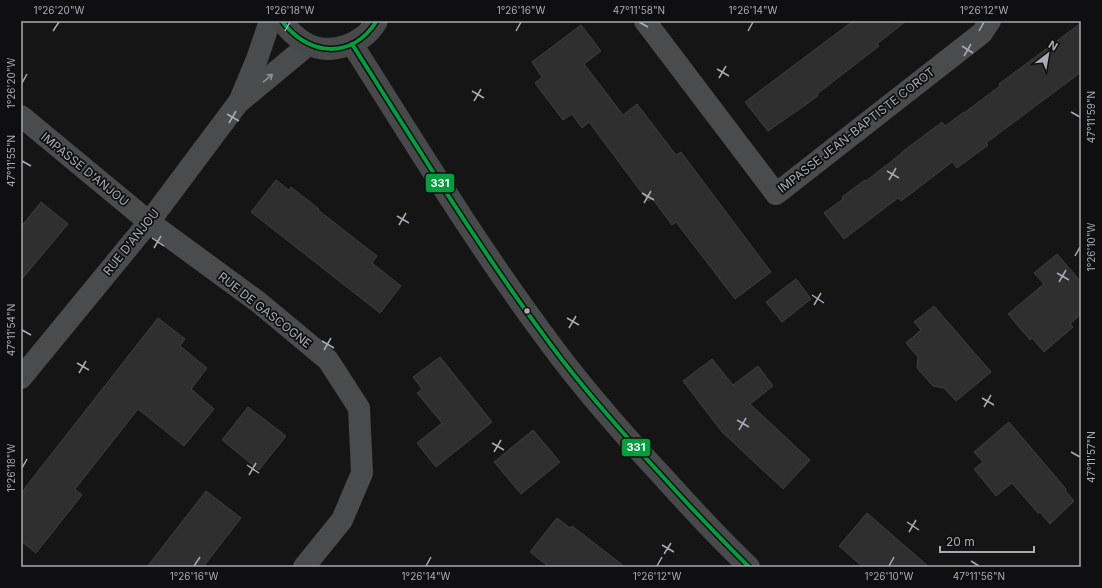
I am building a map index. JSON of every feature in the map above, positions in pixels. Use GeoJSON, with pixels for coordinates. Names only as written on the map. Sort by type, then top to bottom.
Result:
{"type":"FeatureCollection","features":[{"type":"Feature","properties":{"kind":"street","name":"RUE D'ANJOU"},"geometry":{"type":"LineString","coordinates":[[238,104],[257,59],[270,21]]}},
{"type":"Feature","properties":{"kind":"street"},"geometry":{"type":"LineString","coordinates":[[282,21],[293,35],[308,45],[328,48],[338,48],[360,40],[369,32],[377,21]]}},
{"type":"Feature","properties":{"kind":"street","name":"IMPASSE JEAN-BAPTISTE COROT"},"geometry":{"type":"LineString","coordinates":[[645,21],[776,194],[982,33],[990,21]]}},
{"type":"Feature","properties":{"kind":"street"},"geometry":{"type":"LineString","coordinates":[[352,44],[464,220],[550,343],[605,413],[729,548],[749,567]]}},
{"type":"Feature","properties":{"kind":"street","name":"RUE D'ANJOU"},"geometry":{"type":"LineString","coordinates":[[21,378],[149,222],[238,104],[308,45]]}},
{"type":"Feature","properties":{"kind":"street","name":"IMPASSE D'ANJOU"},"geometry":{"type":"LineString","coordinates":[[21,116],[149,222]]}},
{"type":"Feature","properties":{"kind":"street","name":"RUE DE GASCOGNE"},"geometry":{"type":"LineString","coordinates":[[149,222],[257,301],[328,360],[359,408],[362,473],[342,520],[304,567]]}},
{"type":"Feature","properties":{"kind":"building"},"geometry":{"type":"Polygon","coordinates":[[[853,21],[906,21],[877,44],[879,46],[817,94],[818,96],[768,131],[745,102],[853,21]]]}},
{"type":"Feature","properties":{"kind":"building"},"geometry":{"type":"Polygon","coordinates":[[[1081,23],[1081,72],[986,143],[988,145],[957,168],[952,162],[901,201],[898,198],[844,239],[824,213],[843,199],[842,197],[865,180],[866,181],[942,122],[945,126],[964,113],[1000,86],[999,84],[1081,23]]]}},
{"type":"Feature","properties":{"kind":"building"},"geometry":{"type":"Polygon","coordinates":[[[581,25],[601,51],[584,64],[623,115],[637,104],[676,155],[681,152],[771,272],[735,299],[676,222],[672,225],[652,198],[648,201],[589,122],[582,128],[572,114],[563,120],[535,83],[542,77],[532,62],[581,25]]]}},
{"type":"Feature","properties":{"kind":"building"},"geometry":{"type":"Polygon","coordinates":[[[276,180],[289,190],[291,187],[377,256],[372,263],[401,286],[380,313],[251,212],[276,180]]]}},
{"type":"Feature","properties":{"kind":"building"},"geometry":{"type":"Polygon","coordinates":[[[41,202],[68,224],[21,280],[21,227],[41,202]]]}},
{"type":"Feature","properties":{"kind":"building"},"geometry":{"type":"Polygon","coordinates":[[[1057,254],[1081,282],[1081,314],[1070,324],[1073,327],[1044,352],[1032,338],[1030,340],[1008,314],[1044,284],[1034,273],[1057,254]]]}},
{"type":"Feature","properties":{"kind":"building"},"geometry":{"type":"Polygon","coordinates":[[[796,279],[811,299],[782,322],[766,302],[796,279]]]}},
{"type":"Feature","properties":{"kind":"building"},"geometry":{"type":"Polygon","coordinates":[[[934,306],[991,372],[956,401],[944,388],[933,386],[917,368],[918,357],[906,343],[921,330],[914,322],[934,306]]]}},
{"type":"Feature","properties":{"kind":"building"},"geometry":{"type":"Polygon","coordinates":[[[158,318],[185,339],[180,346],[207,368],[191,389],[214,409],[184,446],[138,409],[75,489],[82,495],[36,553],[21,541],[21,493],[158,318]]]}},
{"type":"Feature","properties":{"kind":"building"},"geometry":{"type":"Polygon","coordinates":[[[440,357],[492,422],[436,467],[417,443],[442,423],[417,393],[422,389],[413,377],[440,357]]]}},
{"type":"Feature","properties":{"kind":"building"},"geometry":{"type":"Polygon","coordinates":[[[712,359],[733,385],[758,366],[773,386],[750,404],[810,460],[783,489],[722,432],[683,381],[712,359]]]}},
{"type":"Feature","properties":{"kind":"building"},"geometry":{"type":"Polygon","coordinates":[[[248,407],[286,436],[259,470],[222,440],[248,407]]]}},
{"type":"Feature","properties":{"kind":"building"},"geometry":{"type":"Polygon","coordinates":[[[1009,422],[1066,489],[1065,490],[1074,501],[1050,524],[1040,512],[1038,513],[1012,483],[996,496],[974,469],[983,462],[974,452],[1009,422]]]}},
{"type":"Feature","properties":{"kind":"building"},"geometry":{"type":"Polygon","coordinates":[[[533,430],[560,462],[521,494],[494,462],[533,430]]]}},
{"type":"Feature","properties":{"kind":"building"},"geometry":{"type":"Polygon","coordinates":[[[206,491],[241,518],[203,567],[147,567],[206,491]]]}},
{"type":"Feature","properties":{"kind":"building"},"geometry":{"type":"Polygon","coordinates":[[[867,513],[929,567],[863,567],[839,546],[867,513]]]}},
{"type":"Feature","properties":{"kind":"building"},"geometry":{"type":"Polygon","coordinates":[[[557,518],[570,528],[572,526],[625,567],[549,567],[530,552],[557,518]]]}},
{"type":"Feature","properties":{"kind":"transit line","name":"331"},"geometry":{"type":"LineString","coordinates":[[282,21],[292,33],[304,41],[317,47],[329,49],[342,48],[354,43],[366,34],[376,22]]}},
{"type":"Feature","properties":{"kind":"transit line","name":"331"},"geometry":{"type":"LineString","coordinates":[[352,44],[480,245],[563,361],[638,449],[749,567]]}}]}
